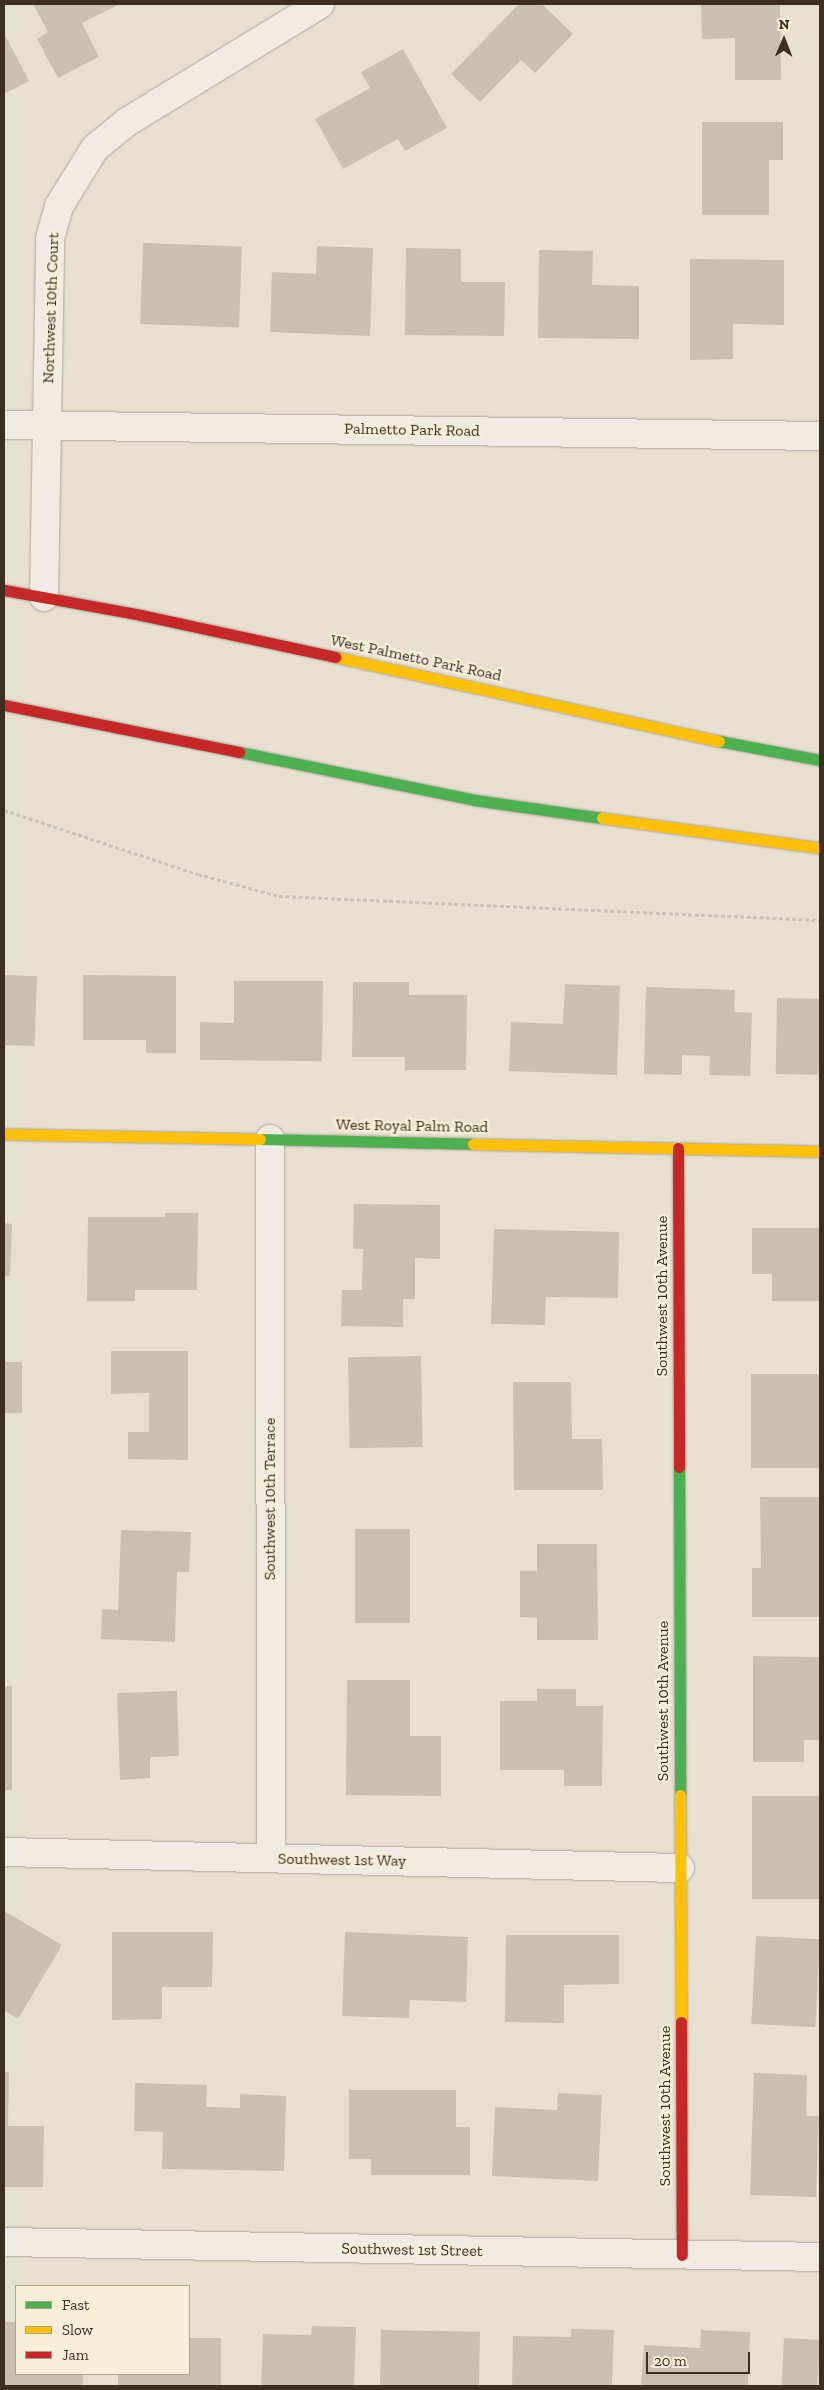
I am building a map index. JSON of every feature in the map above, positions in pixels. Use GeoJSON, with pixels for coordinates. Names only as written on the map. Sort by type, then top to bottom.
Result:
{"type":"FeatureCollection","features":[{"type":"Feature","properties":{"kind":"street","name":"Northwest 10th Court"},"geometry":{"type":"LineString","coordinates":[[44,597],[50,238],[59,206],[72,180],[95,148],[127,122],[320,4]]}},
{"type":"Feature","properties":{"kind":"street","name":"Palmetto Park Road"},"geometry":{"type":"LineString","coordinates":[[4,424],[820,436]]}},
{"type":"Feature","properties":{"kind":"street","name":"West Palmetto Park Road"},"geometry":{"type":"LineString","coordinates":[[4,590],[386,667],[751,748],[820,760]]}},
{"type":"Feature","properties":{"kind":"street"},"geometry":{"type":"LineString","coordinates":[[4,705],[474,800],[820,848]]}},
{"type":"Feature","properties":{"kind":"street","name":"West Royal Palm Road"},"geometry":{"type":"LineString","coordinates":[[4,1134],[820,1151]]}},
{"type":"Feature","properties":{"kind":"street","name":"Southwest 10th Terrace"},"geometry":{"type":"LineString","coordinates":[[270,1139],[271,1858]]}},
{"type":"Feature","properties":{"kind":"street","name":"Southwest 10th Avenue"},"geometry":{"type":"LineString","coordinates":[[678,1148],[682,2255]]}},
{"type":"Feature","properties":{"kind":"street","name":"Southwest 1st Way"},"geometry":{"type":"LineString","coordinates":[[4,1852],[680,1868]]}},
{"type":"Feature","properties":{"kind":"street","name":"Southwest 1st Street"},"geometry":{"type":"LineString","coordinates":[[4,2242],[820,2257]]}},
{"type":"Feature","properties":{"kind":"path"},"geometry":{"type":"LineString","coordinates":[[4,810],[198,874],[279,896],[820,920]]}},
{"type":"Feature","properties":{"kind":"building"},"geometry":{"type":"Polygon","coordinates":[[[33,4],[120,4],[82,23],[99,57],[58,78],[37,39],[48,32],[33,4]]]}},
{"type":"Feature","properties":{"kind":"building"},"geometry":{"type":"Polygon","coordinates":[[[519,4],[542,4],[573,34],[535,73],[521,60],[480,102],[451,74],[519,4]]]}},
{"type":"Feature","properties":{"kind":"building"},"geometry":{"type":"Polygon","coordinates":[[[701,4],[780,4],[781,80],[735,80],[735,38],[702,39],[701,4]]]}},
{"type":"Feature","properties":{"kind":"building"},"geometry":{"type":"Polygon","coordinates":[[[4,33],[29,81],[4,94],[4,33]]]}},
{"type":"Feature","properties":{"kind":"building"},"geometry":{"type":"Polygon","coordinates":[[[403,49],[447,128],[405,151],[398,139],[343,169],[315,119],[370,88],[361,72],[403,49]]]}},
{"type":"Feature","properties":{"kind":"building"},"geometry":{"type":"Polygon","coordinates":[[[702,122],[783,122],[783,160],[769,160],[769,215],[702,215],[702,122]]]}},
{"type":"Feature","properties":{"kind":"building"},"geometry":{"type":"Polygon","coordinates":[[[143,243],[242,246],[239,327],[140,324],[143,243]]]}},
{"type":"Feature","properties":{"kind":"building"},"geometry":{"type":"Polygon","coordinates":[[[317,246],[373,248],[370,336],[270,332],[272,272],[316,274],[317,246]]]}},
{"type":"Feature","properties":{"kind":"building"},"geometry":{"type":"Polygon","coordinates":[[[406,248],[461,249],[461,282],[505,282],[504,336],[405,335],[406,248]]]}},
{"type":"Feature","properties":{"kind":"building"},"geometry":{"type":"Polygon","coordinates":[[[539,250],[593,251],[592,285],[639,286],[639,339],[538,338],[539,250]]]}},
{"type":"Feature","properties":{"kind":"building"},"geometry":{"type":"Polygon","coordinates":[[[690,259],[784,260],[784,325],[733,324],[733,359],[690,360],[690,259]]]}},
{"type":"Feature","properties":{"kind":"building"},"geometry":{"type":"Polygon","coordinates":[[[4,975],[37,976],[35,1046],[4,1045],[4,975]]]}},
{"type":"Feature","properties":{"kind":"building"},"geometry":{"type":"Polygon","coordinates":[[[83,975],[176,976],[176,1053],[146,1053],[146,1040],[83,1040],[83,975]]]}},
{"type":"Feature","properties":{"kind":"building"},"geometry":{"type":"Polygon","coordinates":[[[234,981],[323,981],[322,1061],[200,1060],[200,1022],[234,1023],[234,981]]]}},
{"type":"Feature","properties":{"kind":"building"},"geometry":{"type":"Polygon","coordinates":[[[353,982],[409,982],[409,995],[467,995],[466,1070],[405,1070],[405,1057],[352,1057],[353,982]]]}},
{"type":"Feature","properties":{"kind":"building"},"geometry":{"type":"Polygon","coordinates":[[[565,984],[620,986],[617,1075],[509,1071],[511,1022],[563,1024],[565,984]]]}},
{"type":"Feature","properties":{"kind":"building"},"geometry":{"type":"Polygon","coordinates":[[[646,987],[735,990],[734,1012],[752,1013],[750,1076],[709,1075],[710,1056],[682,1055],[682,1075],[644,1074],[646,987]]]}},
{"type":"Feature","properties":{"kind":"building"},"geometry":{"type":"Polygon","coordinates":[[[777,998],[820,999],[819,1075],[776,1074],[777,998]]]}},
{"type":"Feature","properties":{"kind":"building"},"geometry":{"type":"Polygon","coordinates":[[[354,1204],[440,1205],[440,1259],[415,1258],[415,1299],[403,1299],[403,1327],[341,1326],[342,1290],[362,1290],[363,1249],[353,1249],[354,1204]]]}},
{"type":"Feature","properties":{"kind":"building"},"geometry":{"type":"Polygon","coordinates":[[[165,1213],[198,1213],[197,1290],[135,1290],[135,1301],[87,1301],[88,1217],[165,1217],[165,1213]]]}},
{"type":"Feature","properties":{"kind":"building"},"geometry":{"type":"Polygon","coordinates":[[[4,1223],[12,1224],[10,1276],[4,1276],[4,1223]]]}},
{"type":"Feature","properties":{"kind":"building"},"geometry":{"type":"Polygon","coordinates":[[[752,1228],[820,1228],[820,1301],[772,1301],[772,1274],[752,1274],[752,1228]]]}},
{"type":"Feature","properties":{"kind":"building"},"geometry":{"type":"Polygon","coordinates":[[[494,1229],[619,1232],[618,1298],[546,1297],[545,1325],[491,1324],[494,1229]]]}},
{"type":"Feature","properties":{"kind":"building"},"geometry":{"type":"Polygon","coordinates":[[[111,1351],[188,1351],[188,1460],[128,1459],[128,1432],[149,1432],[149,1393],[111,1394],[111,1351]]]}},
{"type":"Feature","properties":{"kind":"building"},"geometry":{"type":"Polygon","coordinates":[[[421,1356],[423,1447],[350,1448],[348,1357],[421,1356]]]}},
{"type":"Feature","properties":{"kind":"building"},"geometry":{"type":"Polygon","coordinates":[[[4,1362],[22,1362],[22,1413],[4,1413],[4,1362]]]}},
{"type":"Feature","properties":{"kind":"building"},"geometry":{"type":"Polygon","coordinates":[[[751,1374],[820,1374],[820,1468],[751,1468],[751,1374]]]}},
{"type":"Feature","properties":{"kind":"building"},"geometry":{"type":"Polygon","coordinates":[[[513,1382],[571,1382],[572,1439],[602,1439],[603,1490],[514,1490],[513,1382]]]}},
{"type":"Feature","properties":{"kind":"building"},"geometry":{"type":"Polygon","coordinates":[[[760,1497],[820,1497],[820,1617],[752,1617],[752,1568],[761,1568],[760,1497]]]}},
{"type":"Feature","properties":{"kind":"building"},"geometry":{"type":"Polygon","coordinates":[[[355,1529],[410,1529],[410,1623],[355,1623],[355,1529]]]}},
{"type":"Feature","properties":{"kind":"building"},"geometry":{"type":"Polygon","coordinates":[[[121,1530],[191,1532],[189,1572],[177,1572],[175,1642],[101,1639],[102,1609],[118,1610],[121,1530]]]}},
{"type":"Feature","properties":{"kind":"building"},"geometry":{"type":"Polygon","coordinates":[[[537,1544],[597,1544],[598,1640],[537,1640],[537,1618],[520,1617],[520,1571],[537,1571],[537,1544]]]}},
{"type":"Feature","properties":{"kind":"building"},"geometry":{"type":"Polygon","coordinates":[[[753,1656],[820,1657],[820,1740],[804,1740],[804,1762],[753,1762],[753,1656]]]}},
{"type":"Feature","properties":{"kind":"building"},"geometry":{"type":"Polygon","coordinates":[[[347,1680],[410,1680],[410,1736],[441,1736],[441,1796],[346,1795],[347,1680]]]}},
{"type":"Feature","properties":{"kind":"building"},"geometry":{"type":"Polygon","coordinates":[[[4,1686],[12,1686],[12,1790],[4,1790],[4,1686]]]}},
{"type":"Feature","properties":{"kind":"building"},"geometry":{"type":"Polygon","coordinates":[[[537,1689],[576,1689],[576,1706],[603,1706],[602,1786],[564,1786],[564,1770],[500,1770],[500,1701],[537,1701],[537,1689]]]}},
{"type":"Feature","properties":{"kind":"building"},"geometry":{"type":"Polygon","coordinates":[[[177,1691],[179,1756],[150,1757],[150,1778],[120,1780],[117,1693],[177,1691]]]}},
{"type":"Feature","properties":{"kind":"building"},"geometry":{"type":"Polygon","coordinates":[[[752,1796],[820,1796],[820,1899],[752,1899],[752,1796]]]}},
{"type":"Feature","properties":{"kind":"building"},"geometry":{"type":"Polygon","coordinates":[[[4,1911],[62,1945],[18,2019],[4,2010],[4,1911]]]}},
{"type":"Feature","properties":{"kind":"building"},"geometry":{"type":"Polygon","coordinates":[[[112,1932],[213,1932],[212,1987],[162,1987],[162,2019],[112,2020],[112,1932]]]}},
{"type":"Feature","properties":{"kind":"building"},"geometry":{"type":"Polygon","coordinates":[[[345,1932],[468,1937],[466,2002],[410,2000],[409,2018],[342,2016],[345,1932]]]}},
{"type":"Feature","properties":{"kind":"building"},"geometry":{"type":"Polygon","coordinates":[[[506,1935],[619,1935],[619,1984],[564,1985],[564,2023],[505,2022],[506,1935]]]}},
{"type":"Feature","properties":{"kind":"building"},"geometry":{"type":"Polygon","coordinates":[[[756,1936],[820,1939],[815,2027],[751,2024],[756,1936]]]}},
{"type":"Feature","properties":{"kind":"building"},"geometry":{"type":"Polygon","coordinates":[[[4,2072],[9,2072],[8,2126],[44,2126],[43,2187],[4,2187],[4,2072]]]}},
{"type":"Feature","properties":{"kind":"building"},"geometry":{"type":"Polygon","coordinates":[[[754,2073],[807,2075],[806,2116],[819,2116],[816,2197],[750,2195],[754,2073]]]}},
{"type":"Feature","properties":{"kind":"building"},"geometry":{"type":"Polygon","coordinates":[[[135,2083],[207,2085],[206,2107],[240,2108],[240,2094],[286,2096],[284,2171],[162,2169],[163,2132],[134,2131],[135,2083]]]}},
{"type":"Feature","properties":{"kind":"building"},"geometry":{"type":"Polygon","coordinates":[[[349,2090],[456,2090],[456,2127],[470,2127],[470,2175],[371,2175],[371,2159],[349,2159],[349,2090]]]}},
{"type":"Feature","properties":{"kind":"building"},"geometry":{"type":"Polygon","coordinates":[[[558,2093],[602,2095],[598,2181],[492,2176],[495,2107],[557,2110],[558,2093]]]}},
{"type":"Feature","properties":{"kind":"building"},"geometry":{"type":"Polygon","coordinates":[[[4,2322],[15,2322],[15,2375],[83,2375],[83,2386],[4,2386],[4,2322]]]}},
{"type":"Feature","properties":{"kind":"building"},"geometry":{"type":"Polygon","coordinates":[[[312,2326],[356,2327],[354,2386],[261,2386],[263,2334],[311,2335],[312,2326]]]}},
{"type":"Feature","properties":{"kind":"building"},"geometry":{"type":"Polygon","coordinates":[[[571,2329],[614,2330],[612,2386],[512,2386],[513,2336],[571,2337],[571,2329]]]}},
{"type":"Feature","properties":{"kind":"building"},"geometry":{"type":"Polygon","coordinates":[[[381,2330],[480,2332],[479,2386],[380,2386],[381,2330]]]}},
{"type":"Feature","properties":{"kind":"building"},"geometry":{"type":"Polygon","coordinates":[[[701,2330],[750,2332],[748,2386],[641,2386],[644,2345],[700,2348],[701,2330]]]}},
{"type":"Feature","properties":{"kind":"building"},"geometry":{"type":"Polygon","coordinates":[[[190,2338],[221,2338],[221,2386],[118,2386],[118,2375],[190,2375],[190,2338]]]}},
{"type":"Feature","properties":{"kind":"building"},"geometry":{"type":"Polygon","coordinates":[[[784,2338],[820,2340],[818,2386],[781,2386],[784,2338]]]}},
{"type":"Feature","properties":{"kind":"traffic: fast"},"geometry":{"type":"LineString","coordinates":[[719,741],[820,760]]}},
{"type":"Feature","properties":{"kind":"traffic: fast"},"geometry":{"type":"LineString","coordinates":[[239,752],[474,800],[602,818]]}},
{"type":"Feature","properties":{"kind":"traffic: fast"},"geometry":{"type":"LineString","coordinates":[[260,1139],[473,1144]]}},
{"type":"Feature","properties":{"kind":"traffic: fast"},"geometry":{"type":"LineString","coordinates":[[679,1467],[680,1795]]}},
{"type":"Feature","properties":{"kind":"traffic: slow"},"geometry":{"type":"LineString","coordinates":[[336,657],[719,741]]}},
{"type":"Feature","properties":{"kind":"traffic: slow"},"geometry":{"type":"LineString","coordinates":[[602,818],[820,848]]}},
{"type":"Feature","properties":{"kind":"traffic: slow"},"geometry":{"type":"LineString","coordinates":[[4,1134],[260,1139]]}},
{"type":"Feature","properties":{"kind":"traffic: slow"},"geometry":{"type":"LineString","coordinates":[[473,1144],[820,1151]]}},
{"type":"Feature","properties":{"kind":"traffic: slow"},"geometry":{"type":"LineString","coordinates":[[680,1795],[681,2022]]}},
{"type":"Feature","properties":{"kind":"traffic: jam"},"geometry":{"type":"LineString","coordinates":[[4,590],[141,615],[336,657]]}},
{"type":"Feature","properties":{"kind":"traffic: jam"},"geometry":{"type":"LineString","coordinates":[[4,705],[239,752]]}},
{"type":"Feature","properties":{"kind":"traffic: jam"},"geometry":{"type":"LineString","coordinates":[[678,1148],[679,1467]]}},
{"type":"Feature","properties":{"kind":"traffic: jam"},"geometry":{"type":"LineString","coordinates":[[681,2022],[682,2255]]}}]}
